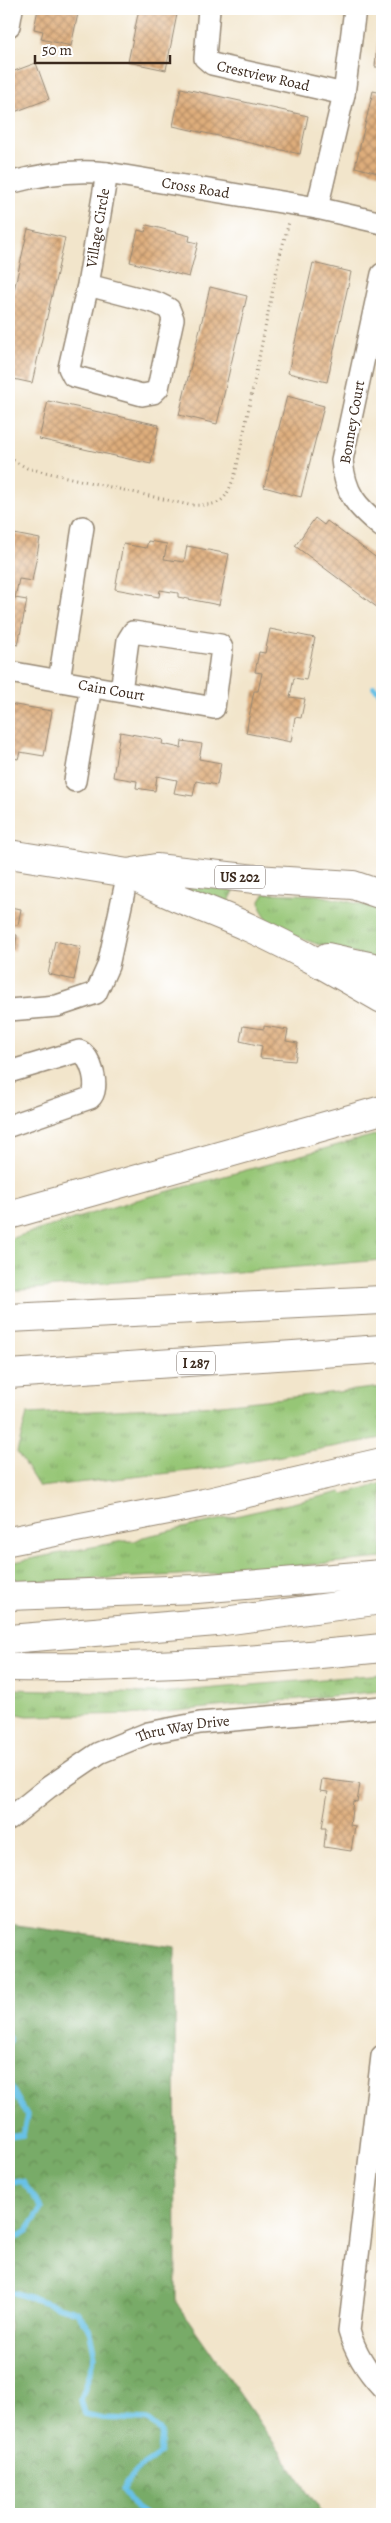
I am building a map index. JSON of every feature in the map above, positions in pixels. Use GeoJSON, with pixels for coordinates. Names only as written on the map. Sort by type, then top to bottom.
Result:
{"type":"FeatureCollection","features":[{"type":"Feature","properties":{"kind":"highway","name":"US 202"},"geometry":{"type":"LineString","coordinates":[[9,854],[128,873],[156,868],[255,879],[353,885],[382,895]]}},
{"type":"Feature","properties":{"kind":"highway","name":"US 202"},"geometry":{"type":"LineString","coordinates":[[128,873],[152,887],[248,927],[292,948],[382,999]]}},
{"type":"Feature","properties":{"kind":"highway"},"geometry":{"type":"LineString","coordinates":[[248,927],[240,910],[240,900],[244,890],[255,879]]}},
{"type":"Feature","properties":{"kind":"highway"},"geometry":{"type":"LineString","coordinates":[[292,948],[382,969]]}},
{"type":"Feature","properties":{"kind":"highway"},"geometry":{"type":"LineString","coordinates":[[9,1215],[382,1110]]}},
{"type":"Feature","properties":{"kind":"highway"},"geometry":{"type":"LineString","coordinates":[[9,1318],[382,1300]]}},
{"type":"Feature","properties":{"kind":"highway","name":"I 287"},"geometry":{"type":"LineString","coordinates":[[9,1374],[382,1349]]}},
{"type":"Feature","properties":{"kind":"highway"},"geometry":{"type":"LineString","coordinates":[[9,1541],[204,1503],[382,1462]]}},
{"type":"Feature","properties":{"kind":"highway"},"geometry":{"type":"LineString","coordinates":[[9,1596],[196,1590],[382,1574]]}},
{"type":"Feature","properties":{"kind":"highway"},"geometry":{"type":"LineString","coordinates":[[9,1639],[216,1622],[382,1600]]}},
{"type":"Feature","properties":{"kind":"highway"},"geometry":{"type":"LineString","coordinates":[[9,1667],[52,1668],[276,1659],[382,1648]]}},
{"type":"Feature","properties":{"kind":"street"},"geometry":{"type":"LineString","coordinates":[[9,26],[12,9]]}},
{"type":"Feature","properties":{"kind":"street","name":"Crestview Road"},"geometry":{"type":"LineString","coordinates":[[209,9],[205,58],[212,64],[344,94]]}},
{"type":"Feature","properties":{"kind":"street"},"geometry":{"type":"LineString","coordinates":[[317,208],[344,94],[355,9]]}},
{"type":"Feature","properties":{"kind":"street","name":"Cross Road"},"geometry":{"type":"LineString","coordinates":[[9,183],[43,174],[83,170],[107,172],[317,208],[382,223]]}},
{"type":"Feature","properties":{"kind":"street","name":"Village Circle"},"geometry":{"type":"LineString","coordinates":[[88,285],[157,303],[169,309],[173,319],[158,388],[153,393],[142,395],[73,376],[69,368],[88,285],[107,172]]}},
{"type":"Feature","properties":{"kind":"street","name":"Bonney Court"},"geometry":{"type":"LineString","coordinates":[[382,274],[342,460],[344,480],[353,501],[360,510],[382,527]]}},
{"type":"Feature","properties":{"kind":"street"},"geometry":{"type":"LineString","coordinates":[[59,680],[83,527]]}},
{"type":"Feature","properties":{"kind":"street","name":"Cain Court"},"geometry":{"type":"LineString","coordinates":[[9,672],[214,708],[223,651],[220,645],[133,632],[128,640],[120,691]]}},
{"type":"Feature","properties":{"kind":"street"},"geometry":{"type":"LineString","coordinates":[[75,781],[90,686]]}},
{"type":"Feature","properties":{"kind":"street"},"geometry":{"type":"LineString","coordinates":[[9,1010],[57,1006],[96,993],[108,966],[128,873]]}},
{"type":"Feature","properties":{"kind":"street"},"geometry":{"type":"LineString","coordinates":[[353,885],[382,887]]}},
{"type":"Feature","properties":{"kind":"street"},"geometry":{"type":"LineString","coordinates":[[9,1072],[79,1051],[86,1057],[96,1085],[95,1091],[90,1098],[9,1126]]}},
{"type":"Feature","properties":{"kind":"street","name":"Thru Way Drive"},"geometry":{"type":"LineString","coordinates":[[9,1819],[49,1786],[99,1753],[148,1733],[200,1723],[382,1707]]}},
{"type":"Feature","properties":{"kind":"street"},"geometry":{"type":"LineString","coordinates":[[382,2056],[349,2331],[362,2361],[382,2387]]}},
{"type":"Feature","properties":{"kind":"path"},"geometry":{"type":"LineString","coordinates":[[9,458],[27,468],[189,505],[212,506],[227,496],[236,471],[279,259],[294,205]]}},
{"type":"Feature","properties":{"kind":"green space"},"geometry":{"type":"Polygon","coordinates":[[[162,879],[235,889],[230,899],[230,908],[162,879]]]}},
{"type":"Feature","properties":{"kind":"green space"},"geometry":{"type":"Polygon","coordinates":[[[265,893],[318,895],[382,909],[382,960],[325,947],[273,928],[261,909],[260,901],[265,893]]]}},
{"type":"Feature","properties":{"kind":"green space"},"geometry":{"type":"Polygon","coordinates":[[[382,1133],[382,1260],[9,1291],[9,1239],[129,1202],[382,1133]]]}},
{"type":"Feature","properties":{"kind":"green space"},"geometry":{"type":"Polygon","coordinates":[[[382,1387],[382,1438],[208,1469],[39,1487],[17,1452],[27,1414],[221,1405],[382,1387]]]}},
{"type":"Feature","properties":{"kind":"green space"},"geometry":{"type":"Polygon","coordinates":[[[382,1483],[382,1558],[222,1573],[9,1583],[9,1563],[123,1541],[135,1541],[143,1537],[341,1492],[343,1494],[382,1483]]]}},
{"type":"Feature","properties":{"kind":"green space"},"geometry":{"type":"Polygon","coordinates":[[[382,1674],[382,1691],[145,1714],[27,1716],[9,1712],[9,1689],[157,1693],[382,1674]]]}},
{"type":"Feature","properties":{"kind":"green space"},"geometry":{"type":"Polygon","coordinates":[[[9,1924],[175,1947],[176,2302],[323,2514],[9,2514],[9,1924]]]}},
{"type":"Feature","properties":{"kind":"building"},"geometry":{"type":"Polygon","coordinates":[[[38,9],[79,9],[71,46],[41,39],[43,31],[34,29],[38,9]]]}},
{"type":"Feature","properties":{"kind":"building"},"geometry":{"type":"Polygon","coordinates":[[[139,9],[178,9],[166,70],[128,62],[139,9]]]}},
{"type":"Feature","properties":{"kind":"building"},"geometry":{"type":"Polygon","coordinates":[[[380,9],[382,9],[382,67],[375,67],[380,9]]]}},
{"type":"Feature","properties":{"kind":"building"},"geometry":{"type":"Polygon","coordinates":[[[36,63],[49,99],[9,114],[9,73],[36,63]]]}},
{"type":"Feature","properties":{"kind":"building"},"geometry":{"type":"Polygon","coordinates":[[[181,88],[308,116],[300,154],[173,126],[181,88]]]}},
{"type":"Feature","properties":{"kind":"building"},"geometry":{"type":"Polygon","coordinates":[[[373,91],[382,93],[382,174],[355,167],[373,91]]]}},
{"type":"Feature","properties":{"kind":"building"},"geometry":{"type":"Polygon","coordinates":[[[147,225],[190,236],[189,241],[198,243],[189,277],[130,262],[138,230],[145,232],[147,225]]]}},
{"type":"Feature","properties":{"kind":"building"},"geometry":{"type":"Polygon","coordinates":[[[28,229],[65,238],[32,383],[9,378],[9,312],[28,229]]]}},
{"type":"Feature","properties":{"kind":"building"},"geometry":{"type":"Polygon","coordinates":[[[313,263],[351,272],[327,382],[288,373],[313,263]]]}},
{"type":"Feature","properties":{"kind":"building"},"geometry":{"type":"Polygon","coordinates":[[[210,287],[247,296],[217,424],[179,415],[210,287]]]}},
{"type":"Feature","properties":{"kind":"building"},"geometry":{"type":"Polygon","coordinates":[[[287,396],[324,406],[301,497],[264,487],[287,396]]]}},
{"type":"Feature","properties":{"kind":"building"},"geometry":{"type":"Polygon","coordinates":[[[48,401],[159,425],[151,464],[39,439],[48,401]]]}},
{"type":"Feature","properties":{"kind":"building"},"geometry":{"type":"Polygon","coordinates":[[[315,518],[324,525],[327,521],[382,562],[382,611],[295,546],[315,518]]]}},
{"type":"Feature","properties":{"kind":"building"},"geometry":{"type":"Polygon","coordinates":[[[9,533],[40,539],[32,581],[19,579],[15,598],[27,600],[18,645],[9,643],[9,533]]]}},
{"type":"Feature","properties":{"kind":"building"},"geometry":{"type":"Polygon","coordinates":[[[148,541],[167,544],[164,559],[184,562],[187,546],[229,554],[219,605],[178,597],[178,593],[160,590],[159,597],[115,589],[123,544],[146,548],[148,541]]]}},
{"type":"Feature","properties":{"kind":"building"},"geometry":{"type":"Polygon","coordinates":[[[270,629],[315,638],[306,680],[294,678],[290,697],[305,699],[301,718],[295,717],[291,742],[246,733],[254,691],[258,691],[262,673],[255,672],[259,652],[265,653],[270,629]]]}},
{"type":"Feature","properties":{"kind":"building"},"geometry":{"type":"Polygon","coordinates":[[[9,704],[52,711],[44,756],[20,752],[18,759],[9,757],[9,704]]]}},
{"type":"Feature","properties":{"kind":"building"},"geometry":{"type":"Polygon","coordinates":[[[120,732],[163,740],[162,744],[181,748],[182,741],[202,744],[199,759],[221,763],[217,785],[196,781],[193,796],[174,793],[177,780],[157,776],[155,791],[136,788],[137,781],[113,777],[120,732]]]}},
{"type":"Feature","properties":{"kind":"building"},"geometry":{"type":"Polygon","coordinates":[[[9,907],[21,909],[18,925],[9,924],[9,907]]]}},
{"type":"Feature","properties":{"kind":"building"},"geometry":{"type":"Polygon","coordinates":[[[9,934],[17,935],[15,951],[9,950],[9,934]]]}},
{"type":"Feature","properties":{"kind":"building"},"geometry":{"type":"Polygon","coordinates":[[[55,941],[81,947],[74,980],[48,974],[55,941]]]}},
{"type":"Feature","properties":{"kind":"building"},"geometry":{"type":"Polygon","coordinates":[[[243,1026],[264,1029],[264,1026],[288,1030],[286,1041],[298,1043],[295,1061],[260,1058],[262,1046],[240,1041],[243,1026]]]}},
{"type":"Feature","properties":{"kind":"building"},"geometry":{"type":"Polygon","coordinates":[[[322,1779],[360,1784],[357,1802],[353,1801],[350,1825],[355,1826],[351,1851],[324,1847],[326,1828],[322,1828],[328,1792],[320,1791],[322,1779]]]}},
{"type":"Feature","properties":{"kind":"waterway"},"geometry":{"type":"LineString","coordinates":[[374,687],[382,695]]}},
{"type":"Feature","properties":{"kind":"waterway"},"geometry":{"type":"LineString","coordinates":[[9,2084],[27,2115],[23,2135],[9,2137]]}},
{"type":"Feature","properties":{"kind":"waterway"},"geometry":{"type":"LineString","coordinates":[[9,2181],[23,2182],[42,2208],[27,2231],[9,2242]]}},
{"type":"Feature","properties":{"kind":"waterway"},"geometry":{"type":"LineString","coordinates":[[9,2291],[77,2312],[89,2328],[95,2357],[81,2400],[85,2414],[102,2418],[147,2420],[162,2432],[160,2454],[136,2470],[123,2490],[136,2508],[145,2514]]}},
{"type":"Feature","properties":{"kind":"waterway"},"geometry":{"type":"LineString","coordinates":[[239,2514],[247,2512],[251,2514]]}}]}
